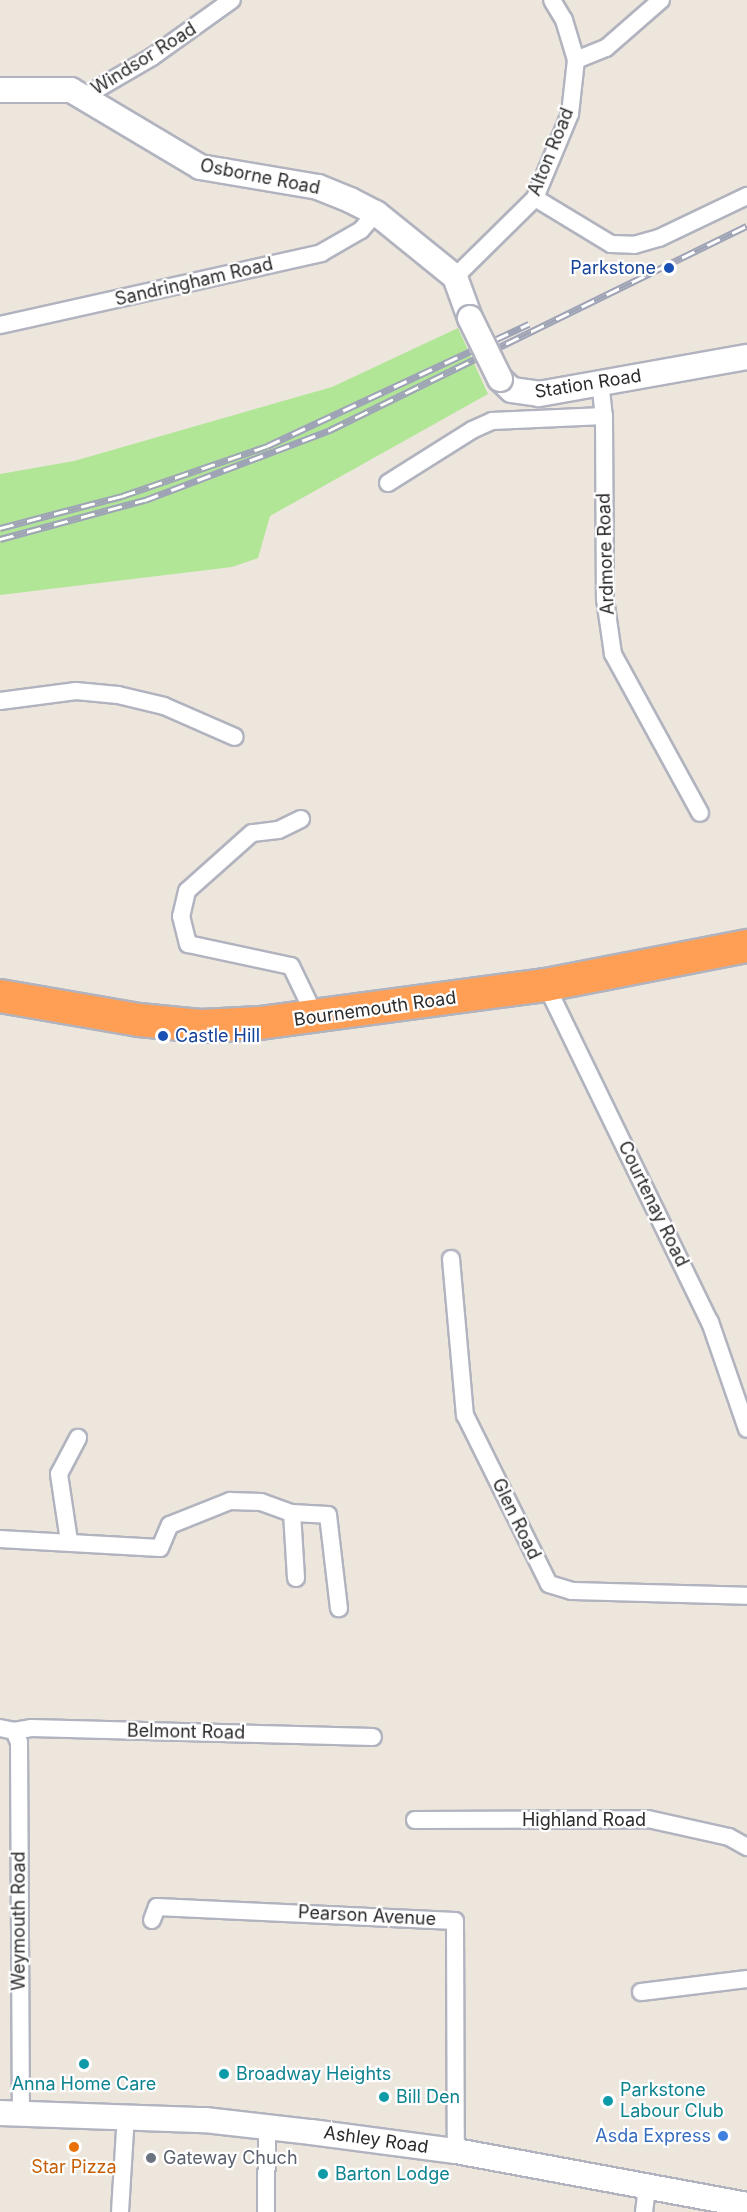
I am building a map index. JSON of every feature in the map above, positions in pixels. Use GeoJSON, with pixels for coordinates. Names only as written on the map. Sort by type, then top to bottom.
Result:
{"type":"FeatureCollection","features":[{"type":"Feature","properties":{"kind":"highway","name":"Bournemouth Road"},"geometry":{"type":"LineString","coordinates":[[0,996],[77,1011],[201,1026],[316,1018],[546,985],[747,946]]}},
{"type":"Feature","properties":{"kind":"street","name":"Windsor Road"},"geometry":{"type":"LineString","coordinates":[[85,96],[152,57],[232,0]]}},
{"type":"Feature","properties":{"kind":"street","name":"Alton Road"},"geometry":{"type":"LineString","coordinates":[[455,278],[535,198],[570,114],[576,60],[564,20],[552,0]]}},
{"type":"Feature","properties":{"kind":"street"},"geometry":{"type":"LineString","coordinates":[[576,60],[606,48],[661,0]]}},
{"type":"Feature","properties":{"kind":"street","name":"Osborne Road"},"geometry":{"type":"LineString","coordinates":[[2,92],[57,88],[85,96],[187,162],[318,187],[376,213],[455,278],[470,318]]}},
{"type":"Feature","properties":{"kind":"street"},"geometry":{"type":"LineString","coordinates":[[535,198],[611,244],[634,245],[659,238],[747,196]]}},
{"type":"Feature","properties":{"kind":"street","name":"Sandringham Road"},"geometry":{"type":"LineString","coordinates":[[0,325],[321,253],[362,230],[376,213]]}},
{"type":"Feature","properties":{"kind":"street","name":"Station Road"},"geometry":{"type":"LineString","coordinates":[[470,318],[500,379],[512,390],[539,394],[600,380],[719,364],[747,357]]}},
{"type":"Feature","properties":{"kind":"street","name":"Ardmore Road"},"geometry":{"type":"LineString","coordinates":[[600,380],[604,416],[605,599],[613,654],[700,813]]}},
{"type":"Feature","properties":{"kind":"street"},"geometry":{"type":"LineString","coordinates":[[388,483],[472,430],[492,421],[604,416]]}},
{"type":"Feature","properties":{"kind":"street"},"geometry":{"type":"LineString","coordinates":[[0,701],[76,691],[118,695],[164,706],[235,737]]}},
{"type":"Feature","properties":{"kind":"street"},"geometry":{"type":"LineString","coordinates":[[301,819],[278,830],[252,832],[187,891],[181,916],[188,944],[291,966],[316,1018]]}},
{"type":"Feature","properties":{"kind":"street","name":"Courtenay Road"},"geometry":{"type":"LineString","coordinates":[[546,985],[711,1322],[747,1429]]}},
{"type":"Feature","properties":{"kind":"street","name":"Glen Road"},"geometry":{"type":"LineString","coordinates":[[451,1259],[465,1415],[549,1584],[572,1591],[747,1596]]}},
{"type":"Feature","properties":{"kind":"street"},"geometry":{"type":"LineString","coordinates":[[69,1541],[59,1474],[78,1438]]}},
{"type":"Feature","properties":{"kind":"street"},"geometry":{"type":"LineString","coordinates":[[0,1539],[69,1541],[160,1548],[170,1525],[230,1501],[261,1502],[292,1513],[328,1515],[339,1608]]}},
{"type":"Feature","properties":{"kind":"street"},"geometry":{"type":"LineString","coordinates":[[292,1513],[296,1578]]}},
{"type":"Feature","properties":{"kind":"street","name":"Belmont Road"},"geometry":{"type":"LineString","coordinates":[[7,1730],[31,1728],[373,1737]]}},
{"type":"Feature","properties":{"kind":"street","name":"Weymouth Road"},"geometry":{"type":"LineString","coordinates":[[7,1730],[19,1742],[10,2112]]}},
{"type":"Feature","properties":{"kind":"street","name":"Highland Road"},"geometry":{"type":"LineString","coordinates":[[415,1820],[648,1820],[729,1837],[747,1847]]}},
{"type":"Feature","properties":{"kind":"street","name":"Pearson Avenue"},"geometry":{"type":"LineString","coordinates":[[154,1907],[457,1915],[456,2151]]}},
{"type":"Feature","properties":{"kind":"street"},"geometry":{"type":"LineString","coordinates":[[641,1992],[747,1978]]}},
{"type":"Feature","properties":{"kind":"street","name":"Ashley Road"},"geometry":{"type":"LineString","coordinates":[[10,2112],[126,2115],[267,2126],[456,2151],[747,2205]]}},
{"type":"Feature","properties":{"kind":"street"},"geometry":{"type":"LineString","coordinates":[[120,2212],[126,2115]]}},
{"type":"Feature","properties":{"kind":"street"},"geometry":{"type":"LineString","coordinates":[[266,2212],[267,2126]]}},
{"type":"Feature","properties":{"kind":"street"},"geometry":{"type":"LineString","coordinates":[[644,2212],[647,2186]]}},
{"type":"Feature","properties":{"kind":"green space"},"geometry":{"type":"Polygon","coordinates":[[[458,328],[488,394],[270,516],[258,558],[232,567],[0,595],[0,474],[74,461],[332,387],[458,328]]]}},
{"type":"Feature","properties":{"kind":"railway"},"geometry":{"type":"LineString","coordinates":[[0,539],[145,500],[330,430],[747,226]]}},
{"type":"Feature","properties":{"kind":"railway"},"geometry":{"type":"LineString","coordinates":[[0,528],[122,496],[267,446],[529,324]]}},
{"type":"Feature","properties":{"kind":"place","name":"Parkstone"},"geometry":{"type":"Point","coordinates":[669,268]}},
{"type":"Feature","properties":{"kind":"place","name":"Castle Hill"},"geometry":{"type":"Point","coordinates":[163,1036]}},
{"type":"Feature","properties":{"kind":"place","name":"Anna Home Care"},"geometry":{"type":"Point","coordinates":[84,2064]}},
{"type":"Feature","properties":{"kind":"place","name":"Broadway Heights"},"geometry":{"type":"Point","coordinates":[224,2074]}},
{"type":"Feature","properties":{"kind":"place","name":"Bill Den"},"geometry":{"type":"Point","coordinates":[384,2097]}},
{"type":"Feature","properties":{"kind":"place","name":"Parkstone Labour Club"},"geometry":{"type":"Point","coordinates":[608,2101]}},
{"type":"Feature","properties":{"kind":"place","name":"Asda Express"},"geometry":{"type":"Point","coordinates":[723,2136]}},
{"type":"Feature","properties":{"kind":"place","name":"Star Pizza"},"geometry":{"type":"Point","coordinates":[74,2147]}},
{"type":"Feature","properties":{"kind":"place","name":"Gateway Chuch"},"geometry":{"type":"Point","coordinates":[151,2158]}},
{"type":"Feature","properties":{"kind":"place","name":"Barton Lodge"},"geometry":{"type":"Point","coordinates":[323,2174]}}]}
